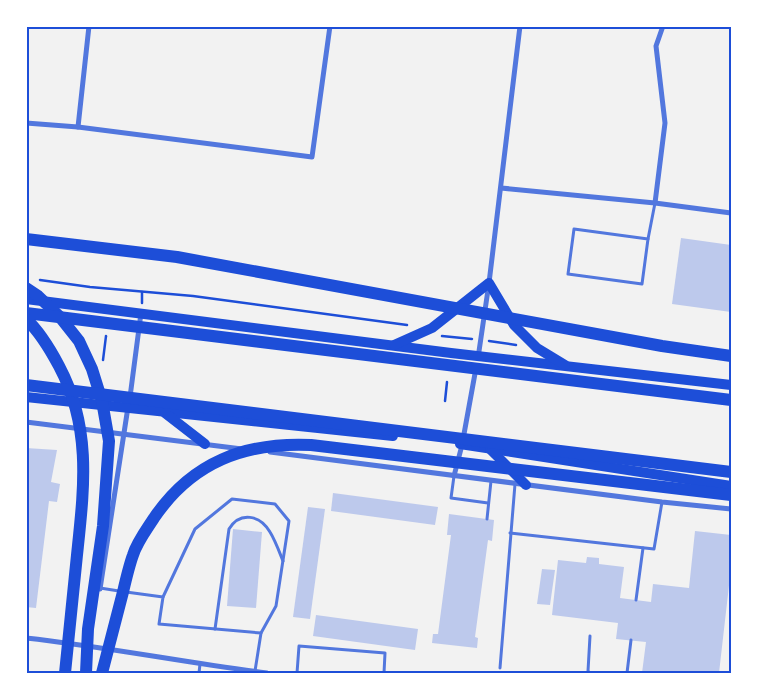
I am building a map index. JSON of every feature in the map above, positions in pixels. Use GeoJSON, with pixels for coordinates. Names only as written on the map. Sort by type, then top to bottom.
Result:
{"type":"FeatureCollection","features":[{"type":"Feature","properties":{"kind":"highway"},"geometry":{"type":"LineString","coordinates":[[26,238],[176,257],[662,346],[731,356]]}},
{"type":"Feature","properties":{"kind":"highway"},"geometry":{"type":"LineString","coordinates":[[31,284],[38,296],[60,317],[79,341],[92,369],[102,401],[109,441],[104,526],[88,628],[87,673]]}},
{"type":"Feature","properties":{"kind":"highway"},"geometry":{"type":"LineString","coordinates":[[26,313],[731,400]]}},
{"type":"Feature","properties":{"kind":"highway"},"geometry":{"type":"LineString","coordinates":[[26,319],[51,350],[67,381],[80,421],[84,459],[83,497],[64,673]]}},
{"type":"Feature","properties":{"kind":"highway"},"geometry":{"type":"LineString","coordinates":[[26,385],[731,472]]}},
{"type":"Feature","properties":{"kind":"highway"},"geometry":{"type":"LineString","coordinates":[[102,673],[133,553],[149,526],[168,500],[197,473],[218,461],[240,452],[263,446],[287,444],[312,445],[731,496]]}},
{"type":"Feature","properties":{"kind":"main road"},"geometry":{"type":"LineString","coordinates":[[393,346],[432,328],[489,283],[514,325],[537,348],[568,367]]}},
{"type":"Feature","properties":{"kind":"main road"},"geometry":{"type":"LineString","coordinates":[[26,299],[393,346],[731,385]]}},
{"type":"Feature","properties":{"kind":"main road"},"geometry":{"type":"LineString","coordinates":[[26,397],[462,445],[731,486]]}},
{"type":"Feature","properties":{"kind":"main road"},"geometry":{"type":"LineString","coordinates":[[164,412],[205,444]]}},
{"type":"Feature","properties":{"kind":"main road"},"geometry":{"type":"LineString","coordinates":[[490,449],[526,485]]}},
{"type":"Feature","properties":{"kind":"street"},"geometry":{"type":"LineString","coordinates":[[78,127],[89,26]]}},
{"type":"Feature","properties":{"kind":"street"},"geometry":{"type":"LineString","coordinates":[[26,123],[78,127],[312,157],[330,26]]}},
{"type":"Feature","properties":{"kind":"street"},"geometry":{"type":"LineString","coordinates":[[454,476],[462,445],[489,283],[520,26]]}},
{"type":"Feature","properties":{"kind":"street"},"geometry":{"type":"LineString","coordinates":[[655,203],[665,123],[656,46],[663,26]]}},
{"type":"Feature","properties":{"kind":"street"},"geometry":{"type":"LineString","coordinates":[[501,188],[655,203],[731,213]]}},
{"type":"Feature","properties":{"kind":"street"},"geometry":{"type":"LineString","coordinates":[[87,673],[141,313]]}},
{"type":"Feature","properties":{"kind":"street"},"geometry":{"type":"LineString","coordinates":[[26,422],[515,484],[731,509]]}},
{"type":"Feature","properties":{"kind":"street"},"geometry":{"type":"LineString","coordinates":[[26,638],[267,673]]}},
{"type":"Feature","properties":{"kind":"lane"},"geometry":{"type":"LineString","coordinates":[[648,239],[574,229],[568,274],[642,284],[655,203]]}},
{"type":"Feature","properties":{"kind":"lane"},"geometry":{"type":"LineString","coordinates":[[454,476],[451,498],[488,503]]}},
{"type":"Feature","properties":{"kind":"lane"},"geometry":{"type":"LineString","coordinates":[[487,519],[491,480]]}},
{"type":"Feature","properties":{"kind":"lane"},"geometry":{"type":"LineString","coordinates":[[500,668],[515,484]]}},
{"type":"Feature","properties":{"kind":"lane"},"geometry":{"type":"LineString","coordinates":[[255,671],[261,633],[276,606],[289,521],[275,504],[232,499],[196,528],[163,597],[159,624],[261,633]]}},
{"type":"Feature","properties":{"kind":"lane"},"geometry":{"type":"LineString","coordinates":[[510,533],[654,549],[662,502]]}},
{"type":"Feature","properties":{"kind":"lane"},"geometry":{"type":"LineString","coordinates":[[215,629],[229,529],[234,521],[242,517],[254,517],[270,530],[283,561]]}},
{"type":"Feature","properties":{"kind":"lane"},"geometry":{"type":"LineString","coordinates":[[636,600],[643,548]]}},
{"type":"Feature","properties":{"kind":"lane"},"geometry":{"type":"LineString","coordinates":[[100,588],[163,597]]}},
{"type":"Feature","properties":{"kind":"lane"},"geometry":{"type":"LineString","coordinates":[[590,636],[588,671],[590,673]]}},
{"type":"Feature","properties":{"kind":"lane"},"geometry":{"type":"LineString","coordinates":[[627,673],[631,640]]}},
{"type":"Feature","properties":{"kind":"lane"},"geometry":{"type":"LineString","coordinates":[[297,673],[299,646],[385,653],[384,673]]}},
{"type":"Feature","properties":{"kind":"lane"},"geometry":{"type":"LineString","coordinates":[[199,673],[200,664]]}},
{"type":"Feature","properties":{"kind":"lane"},"geometry":{"type":"LineString","coordinates":[[219,673],[220,666]]}},
{"type":"Feature","properties":{"kind":"path"},"geometry":{"type":"LineString","coordinates":[[31,284],[194,296],[408,325],[414,324]]}},
{"type":"Feature","properties":{"kind":"path"},"geometry":{"type":"LineString","coordinates":[[103,367],[107,332]]}},
{"type":"Feature","properties":{"kind":"path"},"geometry":{"type":"LineString","coordinates":[[436,335],[462,338]]}},
{"type":"Feature","properties":{"kind":"path"},"geometry":{"type":"LineString","coordinates":[[452,342],[453,337]]}},
{"type":"Feature","properties":{"kind":"path"},"geometry":{"type":"LineString","coordinates":[[490,342],[523,346]]}},
{"type":"Feature","properties":{"kind":"path"},"geometry":{"type":"LineString","coordinates":[[445,401],[448,382]]}},
{"type":"Feature","properties":{"kind":"building"},"geometry":{"type":"Polygon","coordinates":[[[681,238],[731,245],[731,312],[672,304],[681,238]]]}},
{"type":"Feature","properties":{"kind":"building"},"geometry":{"type":"Polygon","coordinates":[[[26,448],[57,450],[51,482],[60,484],[57,502],[49,501],[36,608],[26,607],[26,448]]]}},
{"type":"Feature","properties":{"kind":"building"},"geometry":{"type":"Polygon","coordinates":[[[333,493],[438,507],[435,525],[331,511],[333,493]]]}},
{"type":"Feature","properties":{"kind":"building"},"geometry":{"type":"Polygon","coordinates":[[[308,507],[325,509],[310,619],[293,617],[308,507]]]}},
{"type":"Feature","properties":{"kind":"building"},"geometry":{"type":"Polygon","coordinates":[[[449,514],[494,520],[492,541],[488,540],[475,637],[478,638],[477,648],[432,643],[433,634],[438,634],[451,535],[447,535],[449,514]]]}},
{"type":"Feature","properties":{"kind":"building"},"geometry":{"type":"Polygon","coordinates":[[[233,529],[262,532],[256,608],[227,606],[233,529]]]}},
{"type":"Feature","properties":{"kind":"building"},"geometry":{"type":"Polygon","coordinates":[[[695,531],[731,535],[731,568],[719,673],[642,673],[646,642],[616,639],[618,623],[552,615],[558,560],[586,563],[587,557],[599,558],[599,564],[624,567],[620,598],[651,602],[653,584],[689,588],[695,531]]]}},
{"type":"Feature","properties":{"kind":"building"},"geometry":{"type":"Polygon","coordinates":[[[542,569],[555,570],[550,605],[537,604],[542,569]]]}},
{"type":"Feature","properties":{"kind":"building"},"geometry":{"type":"Polygon","coordinates":[[[316,615],[418,629],[415,650],[313,636],[316,615]]]}}]}
